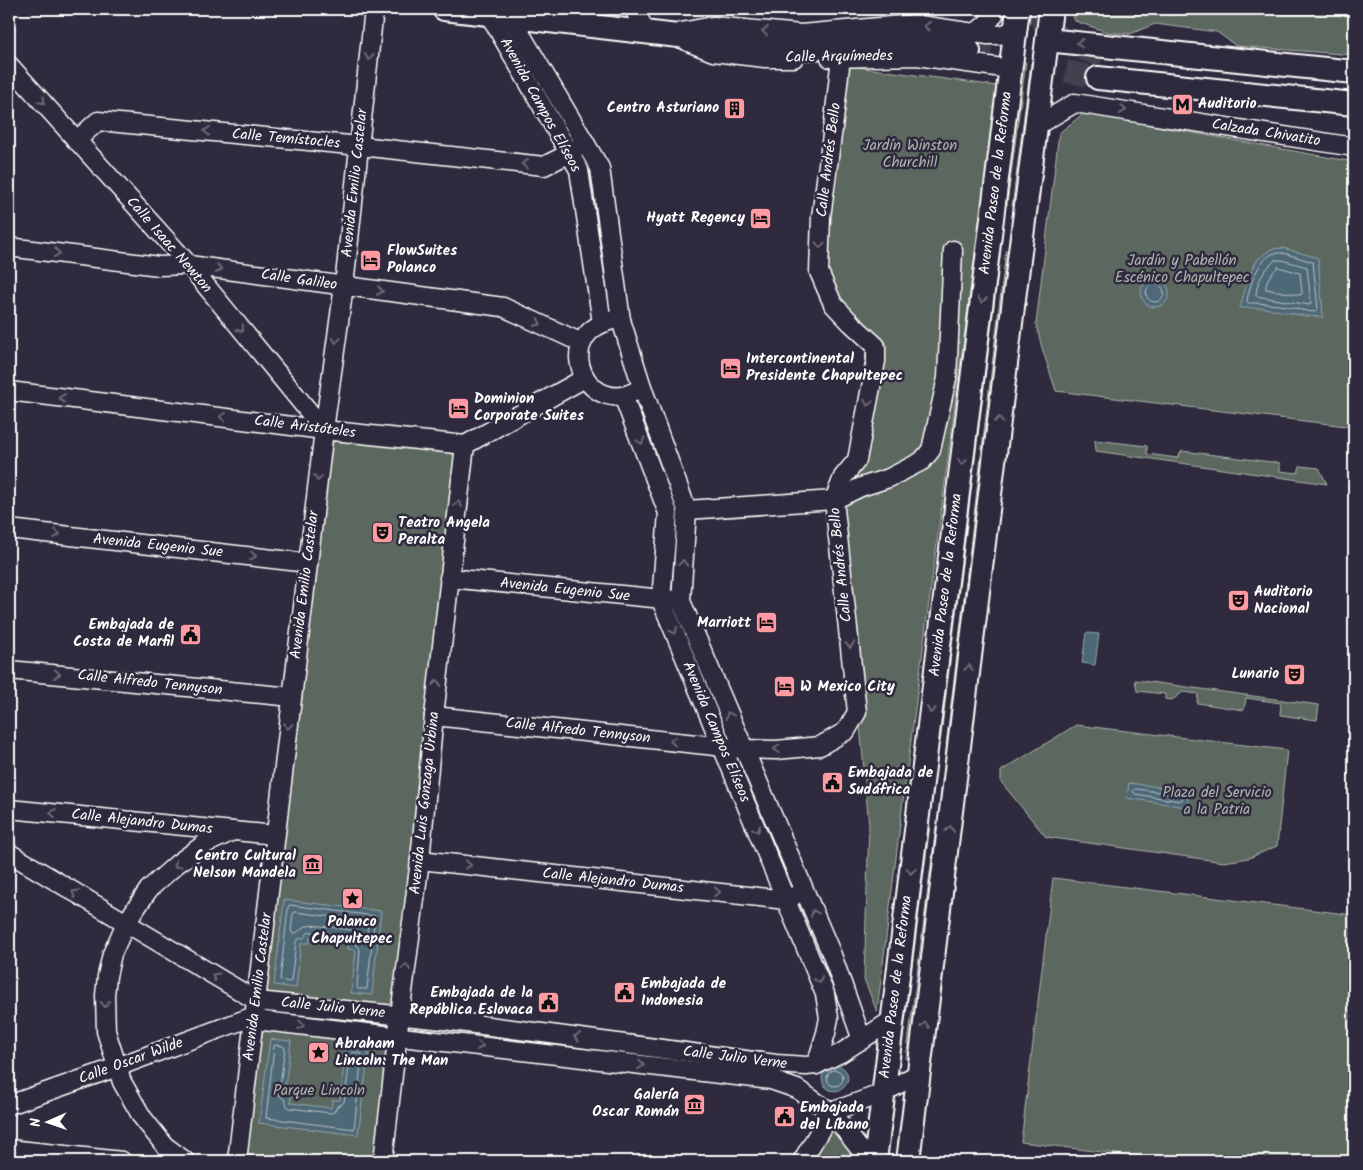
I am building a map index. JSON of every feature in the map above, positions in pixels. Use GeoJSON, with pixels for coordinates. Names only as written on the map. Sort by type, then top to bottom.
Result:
{"type":"FeatureCollection","features":[{"type":"Feature","properties":{"kind":"main road","name":"Calle Arquímedes"},"geometry":{"type":"LineString","coordinates":[[444,9],[498,12],[791,49],[920,42],[972,42]]}},
{"type":"Feature","properties":{"kind":"main road"},"geometry":{"type":"LineString","coordinates":[[908,1161],[1051,9]]}},
{"type":"Feature","properties":{"kind":"main road","name":"Avenida Paseo de la Reforma"},"geometry":{"type":"LineString","coordinates":[[874,1161],[1017,18]]}},
{"type":"Feature","properties":{"kind":"main road"},"geometry":{"type":"LineString","coordinates":[[1047,40],[1354,72]]}},
{"type":"Feature","properties":{"kind":"main road"},"geometry":{"type":"LineString","coordinates":[[1354,88],[1102,68],[1354,104]]}},
{"type":"Feature","properties":{"kind":"street","name":"Avenida Emilio Castelar"},"geometry":{"type":"LineString","coordinates":[[237,1161],[324,430],[344,286],[374,9]]}},
{"type":"Feature","properties":{"kind":"street"},"geometry":{"type":"LineString","coordinates":[[634,9],[646,32]]}},
{"type":"Feature","properties":{"kind":"street"},"geometry":{"type":"LineString","coordinates":[[972,42],[995,13],[996,9]]}},
{"type":"Feature","properties":{"kind":"street","name":"Avenida Campos Elíseos"},"geometry":{"type":"LineString","coordinates":[[498,12],[585,142],[600,168],[621,320]]}},
{"type":"Feature","properties":{"kind":"street","name":"Avenida Campos Elíseos"},"geometry":{"type":"LineString","coordinates":[[498,12],[580,170],[602,323]]}},
{"type":"Feature","properties":{"kind":"street","name":"Calle Arquímedes"},"geometry":{"type":"LineString","coordinates":[[972,42],[988,35],[1004,35],[1017,18]]}},
{"type":"Feature","properties":{"kind":"street","name":"Calle Arquímedes"},"geometry":{"type":"LineString","coordinates":[[671,35],[713,52],[765,58],[917,56],[1010,70]]}},
{"type":"Feature","properties":{"kind":"street","name":"Calle Andrés Bello"},"geometry":{"type":"LineString","coordinates":[[722,746],[776,750],[820,746],[846,731],[858,712],[834,500],[843,477],[857,460],[876,361],[876,346],[834,304],[819,272],[821,217],[841,57]]}},
{"type":"Feature","properties":{"kind":"street","name":"Calle Isaac Newton"},"geometry":{"type":"LineString","coordinates":[[9,65],[189,265],[324,430]]}},
{"type":"Feature","properties":{"kind":"street","name":"Calzada Chivatito"},"geometry":{"type":"LineString","coordinates":[[1036,126],[1075,103],[1354,147]]}},
{"type":"Feature","properties":{"kind":"street","name":"Calle Temístocles"},"geometry":{"type":"LineString","coordinates":[[76,141],[98,121],[544,166],[570,153],[585,142]]}},
{"type":"Feature","properties":{"kind":"street","name":"Calle Galileo"},"geometry":{"type":"LineString","coordinates":[[9,247],[159,266],[189,265],[503,307],[582,343]]}},
{"type":"Feature","properties":{"kind":"street"},"geometry":{"type":"LineString","coordinates":[[687,510],[834,500],[861,487],[889,478],[922,461],[931,450],[947,378],[953,250]]}},
{"type":"Feature","properties":{"kind":"street"},"geometry":{"type":"LineString","coordinates":[[621,320],[642,387],[630,394],[613,396],[604,394],[590,385],[581,371],[579,354],[582,343],[590,331],[602,323],[621,320]]}},
{"type":"Feature","properties":{"kind":"street"},"geometry":{"type":"LineString","coordinates":[[464,446],[585,378]]}},
{"type":"Feature","properties":{"kind":"street","name":"Avenida Campos Elíseos"},"geometry":{"type":"LineString","coordinates":[[642,387],[687,510],[681,601],[832,955],[862,1040]]}},
{"type":"Feature","properties":{"kind":"street","name":"Calle Aristóteles"},"geometry":{"type":"LineString","coordinates":[[9,391],[464,446]]}},
{"type":"Feature","properties":{"kind":"street","name":"Avenida Campos Elíseos"},"geometry":{"type":"LineString","coordinates":[[623,396],[668,513],[661,600],[825,994],[829,1018],[816,1065]]}},
{"type":"Feature","properties":{"kind":"street","name":"Avenida Luis Gonzaga Urbina"},"geometry":{"type":"LineString","coordinates":[[383,1161],[420,860],[464,446]]}},
{"type":"Feature","properties":{"kind":"street","name":"Avenida Eugenio Sue"},"geometry":{"type":"LineString","coordinates":[[9,529],[308,563]]}},
{"type":"Feature","properties":{"kind":"street","name":"Avenida Eugenio Sue"},"geometry":{"type":"LineString","coordinates":[[449,578],[681,601]]}},
{"type":"Feature","properties":{"kind":"street","name":"Calle Alfredo Tennyson"},"geometry":{"type":"LineString","coordinates":[[9,670],[292,697]]}},
{"type":"Feature","properties":{"kind":"street","name":"Calle Alfredo Tennyson"},"geometry":{"type":"LineString","coordinates":[[434,716],[722,746]]}},
{"type":"Feature","properties":{"kind":"street","name":"Calle Alejandro Dumas"},"geometry":{"type":"LineString","coordinates":[[9,809],[276,835]]}},
{"type":"Feature","properties":{"kind":"street"},"geometry":{"type":"LineString","coordinates":[[185,1161],[165,1146],[142,1116],[122,1082],[106,1031],[104,995],[112,954],[126,923],[149,889],[177,864],[203,845],[233,831]]}},
{"type":"Feature","properties":{"kind":"street","name":"Calle Julio Verne"},"geometry":{"type":"LineString","coordinates":[[9,853],[126,923],[255,1008],[264,1021],[771,1080],[797,1089],[831,1112],[869,1161]]}},
{"type":"Feature","properties":{"kind":"street","name":"Calle Alejandro Dumas"},"geometry":{"type":"LineString","coordinates":[[420,860],[786,900]]}},
{"type":"Feature","properties":{"kind":"street"},"geometry":{"type":"LineString","coordinates":[[786,900],[804,890]]}},
{"type":"Feature","properties":{"kind":"street","name":"Calle Julio Verne"},"geometry":{"type":"LineString","coordinates":[[255,1008],[400,1015],[776,1064],[806,1066],[816,1065],[841,1053],[892,1020]]}},
{"type":"Feature","properties":{"kind":"street","name":"Calle Oscar Wilde"},"geometry":{"type":"LineString","coordinates":[[9,1105],[117,1067],[255,1008]]}},
{"type":"Feature","properties":{"kind":"street"},"geometry":{"type":"LineString","coordinates":[[442,1042],[435,1030],[438,1024],[444,1020]]}},
{"type":"Feature","properties":{"kind":"street"},"geometry":{"type":"LineString","coordinates":[[802,1161],[831,1112],[883,1093],[920,1073]]}},
{"type":"Feature","properties":{"kind":"street"},"geometry":{"type":"LineString","coordinates":[[9,1149],[122,1161]]}},
{"type":"Feature","properties":{"kind":"green space"},"geometry":{"type":"Polygon","coordinates":[[[1070,9],[1354,9],[1354,55],[1236,46],[1217,32],[1155,24],[1130,34],[1107,32],[1075,21],[1070,9]]]}},
{"type":"Feature","properties":{"kind":"green space"},"geometry":{"type":"Polygon","coordinates":[[[1019,61],[1026,62],[1007,205],[1001,204],[1019,61]]]}},
{"type":"Feature","properties":{"kind":"green space"},"geometry":{"type":"Polygon","coordinates":[[[1031,63],[1037,64],[1018,206],[1012,206],[1031,63]]]}},
{"type":"Feature","properties":{"kind":"green space","name":"Jardín Winston Churchill"},"geometry":{"type":"Polygon","coordinates":[[[842,65],[997,86],[877,1012],[864,979],[869,826],[838,478],[853,458],[867,344],[820,273],[842,65]]]}},
{"type":"Feature","properties":{"kind":"green space","name":"Jardín y Pabellón Escénico Chapultepec"},"geometry":{"type":"Polygon","coordinates":[[[1084,113],[1354,162],[1354,427],[1056,391],[1036,324],[1059,133],[1084,113]]]}},
{"type":"Feature","properties":{"kind":"green space"},"geometry":{"type":"Polygon","coordinates":[[[996,249],[1001,249],[940,744],[934,743],[996,249]]]}},
{"type":"Feature","properties":{"kind":"green space"},"geometry":{"type":"Polygon","coordinates":[[[1006,250],[1012,251],[952,745],[946,745],[1006,250]]]}},
{"type":"Feature","properties":{"kind":"green space","name":"Parque Lincoln"},"geometry":{"type":"Polygon","coordinates":[[[339,438],[451,452],[458,461],[377,1161],[244,1161],[329,446],[339,438]]]}},
{"type":"Feature","properties":{"kind":"green space"},"geometry":{"type":"Polygon","coordinates":[[[1095,440],[1147,446],[1147,454],[1177,458],[1182,451],[1280,463],[1280,471],[1298,473],[1300,466],[1319,468],[1327,484],[1096,451],[1095,440]]]}},
{"type":"Feature","properties":{"kind":"green space"},"geometry":{"type":"Polygon","coordinates":[[[1135,680],[1319,705],[1317,720],[1280,715],[1281,703],[1246,698],[1244,710],[1197,703],[1198,694],[1183,692],[1172,700],[1165,699],[1165,694],[1137,691],[1135,680]]]}},
{"type":"Feature","properties":{"kind":"green space","name":"Plaza del Servicio a la Patria"},"geometry":{"type":"Polygon","coordinates":[[[1076,725],[1287,750],[1277,846],[1249,858],[1224,862],[1046,837],[1001,782],[1001,771],[1076,725]]]}},
{"type":"Feature","properties":{"kind":"green space"},"geometry":{"type":"Polygon","coordinates":[[[924,825],[930,825],[900,1062],[894,1066],[924,825]]]}},
{"type":"Feature","properties":{"kind":"green space"},"geometry":{"type":"Polygon","coordinates":[[[936,826],[942,827],[913,1055],[906,1059],[936,826]]]}},
{"type":"Feature","properties":{"kind":"green space"},"geometry":{"type":"Polygon","coordinates":[[[1053,878],[1354,915],[1354,1161],[1175,1161],[1021,1142],[1053,878]]]}},
{"type":"Feature","properties":{"kind":"green space"},"geometry":{"type":"Polygon","coordinates":[[[834,1123],[858,1153],[857,1161],[814,1161],[834,1123]]]}},
{"type":"Feature","properties":{"kind":"water"},"geometry":{"type":"Polygon","coordinates":[[[1283,248],[1318,258],[1323,317],[1305,316],[1265,308],[1240,308],[1248,278],[1258,259],[1271,249],[1283,248]]]}},
{"type":"Feature","properties":{"kind":"water"},"geometry":{"type":"Polygon","coordinates":[[[1155,279],[1165,283],[1169,293],[1165,303],[1155,307],[1145,303],[1141,293],[1145,283],[1155,279]]]}},
{"type":"Feature","properties":{"kind":"water"},"geometry":{"type":"Polygon","coordinates":[[[1086,633],[1099,634],[1095,665],[1082,663],[1086,633]]]}},
{"type":"Feature","properties":{"kind":"water"},"geometry":{"type":"Polygon","coordinates":[[[1129,783],[1189,791],[1187,807],[1127,798],[1129,783]]]}},
{"type":"Feature","properties":{"kind":"water"},"geometry":{"type":"Polygon","coordinates":[[[284,900],[381,911],[372,995],[351,993],[356,950],[348,949],[349,941],[310,937],[309,943],[301,943],[296,988],[274,985],[284,900]]]}},
{"type":"Feature","properties":{"kind":"water"},"geometry":{"type":"Polygon","coordinates":[[[270,1039],[291,1041],[284,1094],[291,1095],[290,1103],[331,1108],[333,1100],[340,1100],[346,1047],[369,1049],[358,1135],[259,1123],[270,1039]]]}},
{"type":"Feature","properties":{"kind":"water"},"geometry":{"type":"Polygon","coordinates":[[[835,1065],[844,1069],[848,1078],[844,1087],[835,1091],[826,1087],[822,1078],[826,1069],[835,1065]]]}},
{"type":"Feature","properties":{"kind":"tunnel"},"geometry":{"type":"LineString","coordinates":[[1031,9],[1051,30],[1078,48],[1106,58]]}},
{"type":"Feature","properties":{"kind":"tunnel"},"geometry":{"type":"LineString","coordinates":[[969,51],[1098,78]]}},
{"type":"Feature","properties":{"kind":"place","name":"Auditorio"},"geometry":{"type":"Point","coordinates":[1182,104]}},
{"type":"Feature","properties":{"kind":"place","name":"Centro Asturiano"},"geometry":{"type":"Point","coordinates":[735,108]}},
{"type":"Feature","properties":{"kind":"place","name":"Hyatt Regency"},"geometry":{"type":"Point","coordinates":[761,218]}},
{"type":"Feature","properties":{"kind":"place","name":"FlowSuites Polanco"},"geometry":{"type":"Point","coordinates":[371,260]}},
{"type":"Feature","properties":{"kind":"place","name":"Intercontinental Presidente Chapultepec"},"geometry":{"type":"Point","coordinates":[730,368]}},
{"type":"Feature","properties":{"kind":"place","name":"Dominion Corporate Suites"},"geometry":{"type":"Point","coordinates":[458,408]}},
{"type":"Feature","properties":{"kind":"place","name":"Teatro Angela Peralta"},"geometry":{"type":"Point","coordinates":[382,532]}},
{"type":"Feature","properties":{"kind":"place","name":"Auditorio Nacional"},"geometry":{"type":"Point","coordinates":[1238,601]}},
{"type":"Feature","properties":{"kind":"place","name":"Marriott"},"geometry":{"type":"Point","coordinates":[767,623]}},
{"type":"Feature","properties":{"kind":"place","name":"Embajada de Costa de Marfil"},"geometry":{"type":"Point","coordinates":[190,634]}},
{"type":"Feature","properties":{"kind":"place","name":"Lunario"},"geometry":{"type":"Point","coordinates":[1295,674]}},
{"type":"Feature","properties":{"kind":"place","name":"W Mexico City"},"geometry":{"type":"Point","coordinates":[784,687]}},
{"type":"Feature","properties":{"kind":"place","name":"Embajada de Sudáfrica"},"geometry":{"type":"Point","coordinates":[832,782]}},
{"type":"Feature","properties":{"kind":"place","name":"Centro Cultural Nelson Mandela"},"geometry":{"type":"Point","coordinates":[312,865]}},
{"type":"Feature","properties":{"kind":"place","name":"Polanco Chapultepec"},"geometry":{"type":"Point","coordinates":[352,899]}},
{"type":"Feature","properties":{"kind":"place","name":"Embajada de Indonesia"},"geometry":{"type":"Point","coordinates":[625,993]}},
{"type":"Feature","properties":{"kind":"place","name":"Embajada de la República Eslovaca"},"geometry":{"type":"Point","coordinates":[549,1002]}},
{"type":"Feature","properties":{"kind":"place","name":"Abraham Lincoln: The Man"},"geometry":{"type":"Point","coordinates":[319,1053]}},
{"type":"Feature","properties":{"kind":"place","name":"Galería Oscar Román"},"geometry":{"type":"Point","coordinates":[695,1104]}},
{"type":"Feature","properties":{"kind":"place","name":"Embajada del Líbano"},"geometry":{"type":"Point","coordinates":[784,1117]}}]}
